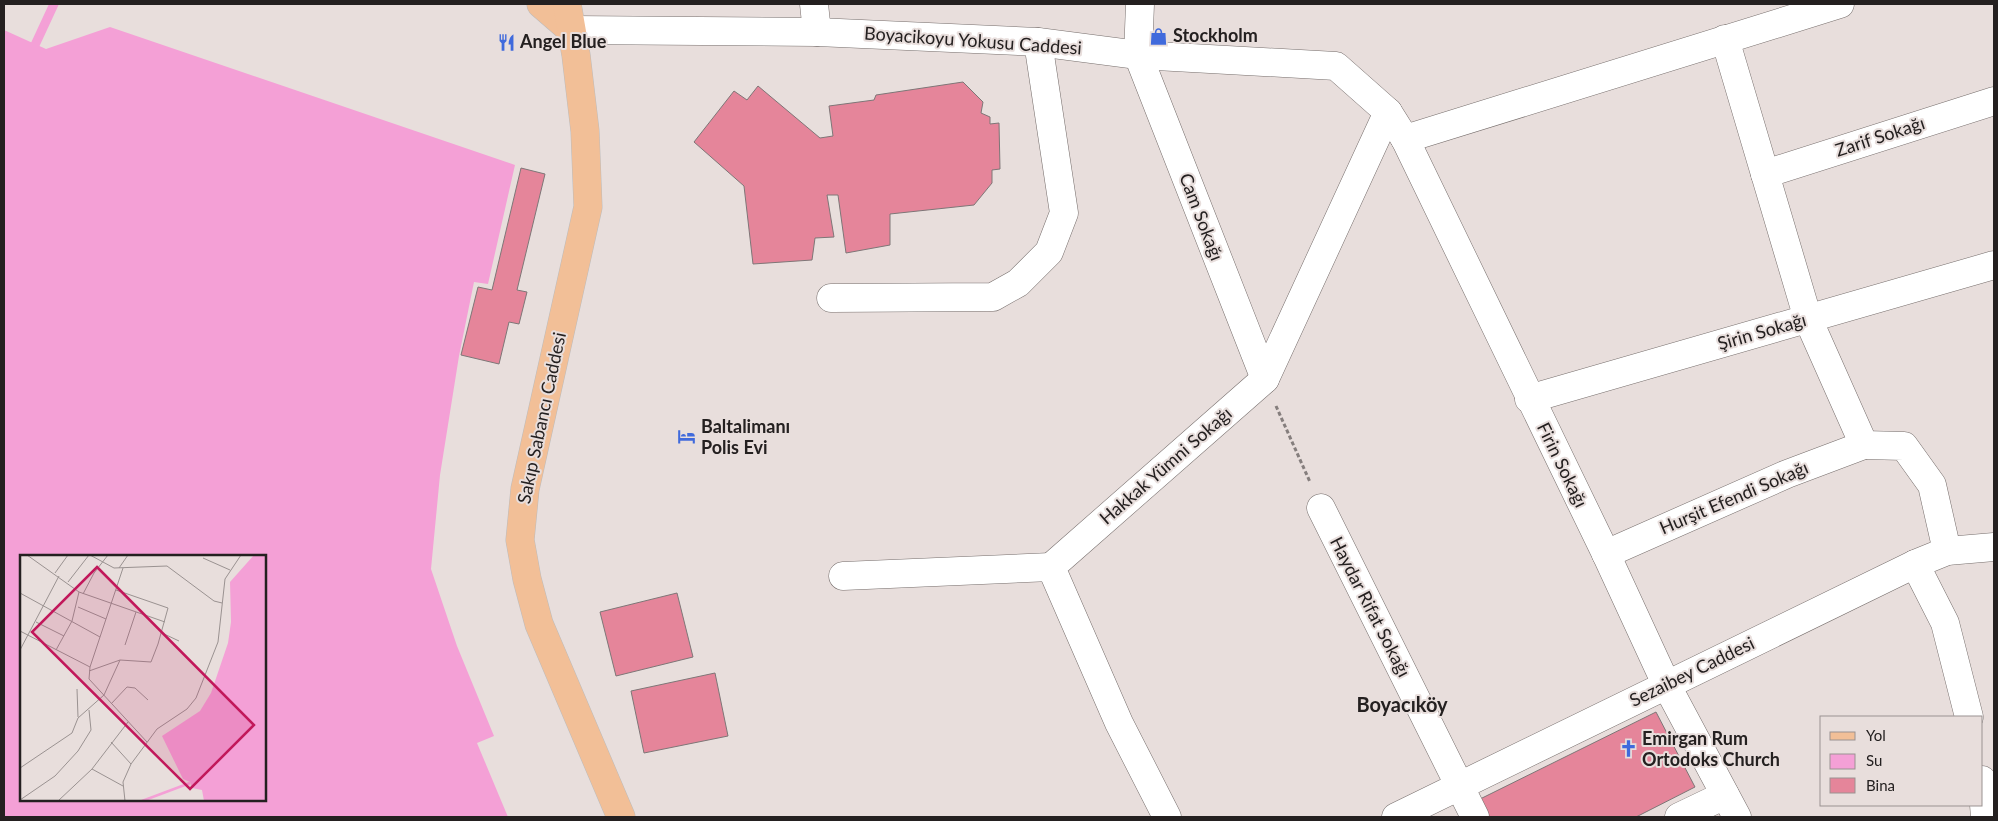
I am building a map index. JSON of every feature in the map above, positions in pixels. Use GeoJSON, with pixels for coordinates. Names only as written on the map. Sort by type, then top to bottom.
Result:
{"type":"FeatureCollection","features":[{"type":"Feature","properties":{"kind":"main road"},"geometry":{"type":"LineString","coordinates":[[541,4],[569,17]]}},
{"type":"Feature","properties":{"kind":"main road","name":"Sakıp Sabancı Caddesi"},"geometry":{"type":"LineString","coordinates":[[569,17],[576,55],[585,131],[588,207],[527,480],[520,540],[527,579],[539,624],[621,817]]}},
{"type":"Feature","properties":{"kind":"street"},"geometry":{"type":"LineString","coordinates":[[814,4],[817,32]]}},
{"type":"Feature","properties":{"kind":"street"},"geometry":{"type":"LineString","coordinates":[[1138,55],[1140,4]]}},
{"type":"Feature","properties":{"kind":"street"},"geometry":{"type":"LineString","coordinates":[[1405,140],[1840,4]]}},
{"type":"Feature","properties":{"kind":"street","name":"Boyacikoyu Yokusu Caddesi"},"geometry":{"type":"LineString","coordinates":[[569,17],[817,32],[1038,42],[1138,55],[1336,66],[1388,112]]}},
{"type":"Feature","properties":{"kind":"street"},"geometry":{"type":"LineString","coordinates":[[1725,39],[1808,319],[1864,445],[1904,446],[1932,485],[1947,551]]}},
{"type":"Feature","properties":{"kind":"street"},"geometry":{"type":"LineString","coordinates":[[831,298],[993,297],[1018,283],[1049,252],[1064,213],[1038,42]]}},
{"type":"Feature","properties":{"kind":"street","name":"Cam Sokağı"},"geometry":{"type":"LineString","coordinates":[[1138,55],[1265,380]]}},
{"type":"Feature","properties":{"kind":"street","name":"Zarif Sokağı"},"geometry":{"type":"LineString","coordinates":[[1765,174],[1994,101]]}},
{"type":"Feature","properties":{"kind":"street","name":"Firin Sokağı"},"geometry":{"type":"LineString","coordinates":[[1388,112],[1405,140],[1529,399],[1606,554],[1666,684],[1731,806]]}},
{"type":"Feature","properties":{"kind":"street","name":"Hakkak Yümni Sokağı"},"geometry":{"type":"LineString","coordinates":[[1051,567],[1265,380],[1388,112]]}},
{"type":"Feature","properties":{"kind":"street","name":"Şirin Sokağı"},"geometry":{"type":"LineString","coordinates":[[1529,399],[1994,265]]}},
{"type":"Feature","properties":{"kind":"street","name":"Hurşit Efendi Sokağı"},"geometry":{"type":"LineString","coordinates":[[1606,554],[1787,474],[1864,445]]}},
{"type":"Feature","properties":{"kind":"street","name":"Haydar Rifat Sokağı"},"geometry":{"type":"LineString","coordinates":[[1321,508],[1461,785],[1475,817]]}},
{"type":"Feature","properties":{"kind":"street","name":"Sezaibey Caddesi"},"geometry":{"type":"LineString","coordinates":[[1396,817],[1915,564],[1947,551],[1994,547]]}},
{"type":"Feature","properties":{"kind":"street"},"geometry":{"type":"LineString","coordinates":[[1915,564],[1945,623],[1969,716]]}},
{"type":"Feature","properties":{"kind":"street"},"geometry":{"type":"LineString","coordinates":[[843,576],[1051,567],[1118,723],[1163,816]]}},
{"type":"Feature","properties":{"kind":"street"},"geometry":{"type":"LineString","coordinates":[[1983,792],[1985,817]]}},
{"type":"Feature","properties":{"kind":"street"},"geometry":{"type":"LineString","coordinates":[[1679,817],[1731,806]]}},
{"type":"Feature","properties":{"kind":"path"},"geometry":{"type":"LineString","coordinates":[[1265,380],[1321,508]]}},
{"type":"Feature","properties":{"kind":"water"},"geometry":{"type":"Polygon","coordinates":[[[110,27],[515,165],[488,284],[474,282],[459,356],[440,475],[431,569],[457,646],[494,736],[477,743],[508,817],[4,817],[4,30],[46,49],[110,27]]]}},
{"type":"Feature","properties":{"kind":"building"},"geometry":{"type":"Polygon","coordinates":[[[963,82],[983,102],[981,113],[990,117],[990,124],[999,123],[1000,169],[992,170],[992,183],[974,205],[890,214],[890,245],[846,253],[838,195],[827,195],[834,237],[815,238],[812,260],[753,264],[744,186],[694,142],[734,91],[747,100],[758,86],[820,138],[833,136],[829,106],[874,100],[876,95],[963,82]]]}},
{"type":"Feature","properties":{"kind":"building"},"geometry":{"type":"Polygon","coordinates":[[[521,168],[545,174],[517,290],[527,292],[519,324],[509,322],[499,364],[461,355],[478,287],[492,290],[521,168]]]}},
{"type":"Feature","properties":{"kind":"building"},"geometry":{"type":"Polygon","coordinates":[[[677,593],[693,657],[616,676],[600,612],[677,593]]]}},
{"type":"Feature","properties":{"kind":"building"},"geometry":{"type":"Polygon","coordinates":[[[715,673],[728,736],[644,753],[631,691],[715,673]]]}},
{"type":"Feature","properties":{"kind":"building","name":"Emirgan Rum Ortodoks Church"},"geometry":{"type":"Polygon","coordinates":[[[1656,712],[1695,787],[1636,817],[1479,817],[1472,803],[1656,712]]]}},
{"type":"Feature","properties":{"kind":"waterway"},"geometry":{"type":"LineString","coordinates":[[35,45],[54,4]]}},
{"type":"Feature","properties":{"kind":"place","name":"Stockholm"},"geometry":{"type":"Point","coordinates":[1159,36]}},
{"type":"Feature","properties":{"kind":"place","name":"Angel Blue"},"geometry":{"type":"Point","coordinates":[506,42]}},
{"type":"Feature","properties":{"kind":"place","name":"Baltalimanı Polis Evi"},"geometry":{"type":"Point","coordinates":[687,437]}},
{"type":"Feature","properties":{"kind":"place","name":"Emirgan Rum Ortodoks Church"},"geometry":{"type":"Point","coordinates":[1628,749]}},
{"type":"Feature","properties":{"kind":"district","name":"Boyacıköy"},"geometry":{"type":"Point","coordinates":[1402,705]}}]}
